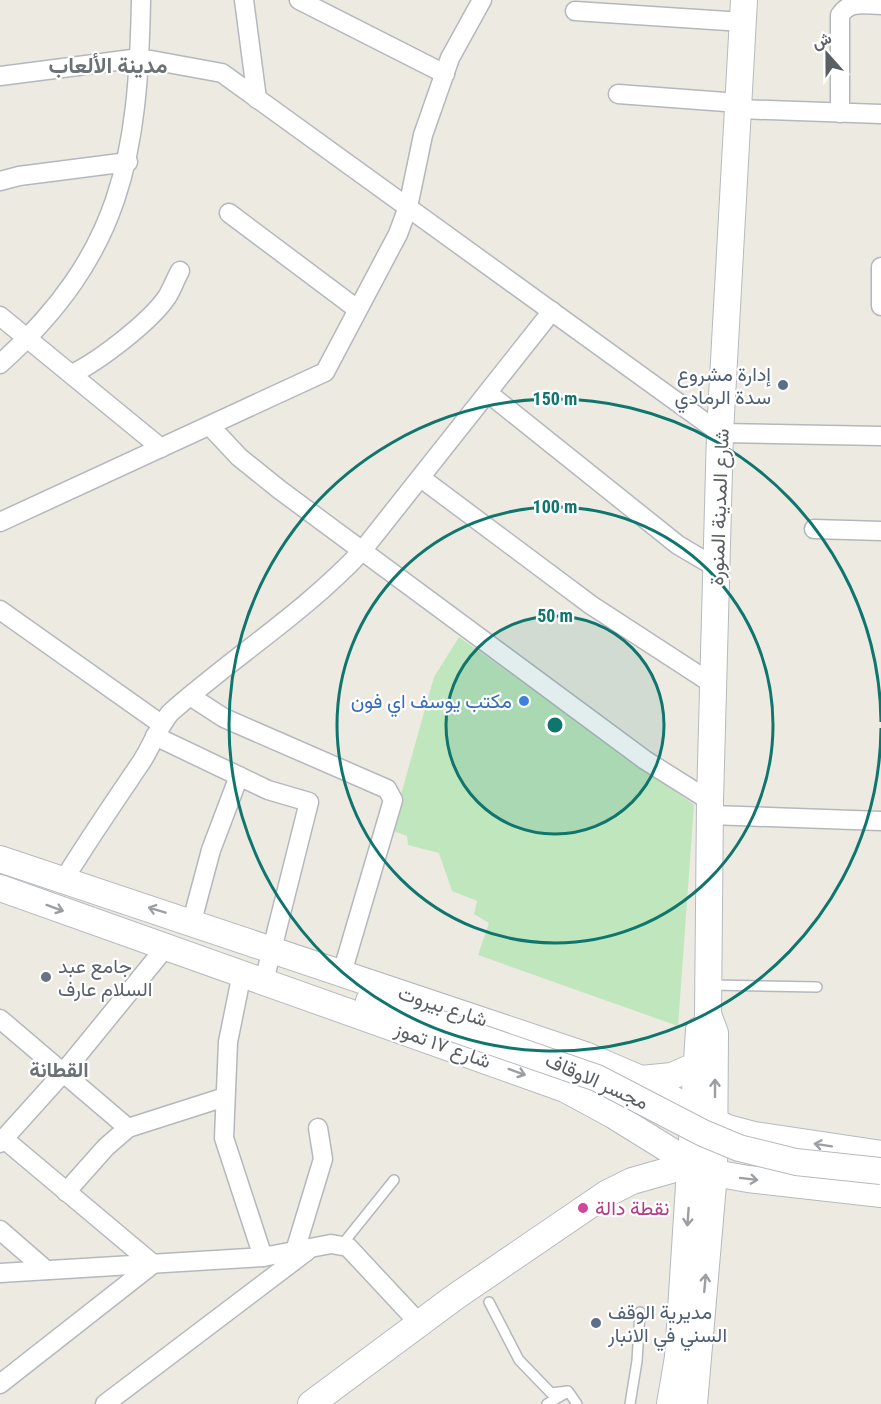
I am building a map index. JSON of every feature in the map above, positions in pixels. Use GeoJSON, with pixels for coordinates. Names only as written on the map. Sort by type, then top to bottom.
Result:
{"type":"FeatureCollection","features":[{"type":"Feature","properties":{"kind":"street"},"geometry":{"type":"LineString","coordinates":[[0,364],[28,337],[68,292],[97,248],[111,216],[128,162],[140,58],[141,0]]}},
{"type":"Feature","properties":{"kind":"street"},"geometry":{"type":"LineString","coordinates":[[244,0],[258,99]]}},
{"type":"Feature","properties":{"kind":"street"},"geometry":{"type":"LineString","coordinates":[[299,0],[445,74]]}},
{"type":"Feature","properties":{"kind":"street"},"geometry":{"type":"LineString","coordinates":[[0,522],[325,372],[398,234],[408,207],[423,135],[450,58],[482,0]]}},
{"type":"Feature","properties":{"kind":"street"},"geometry":{"type":"LineString","coordinates":[[840,113],[840,15],[845,8],[853,4],[881,5]]}},
{"type":"Feature","properties":{"kind":"street"},"geometry":{"type":"LineString","coordinates":[[575,11],[744,11]]}},
{"type":"Feature","properties":{"kind":"street","name":"شارع المدينة المنورة"},"geometry":{"type":"LineString","coordinates":[[708,1014],[720,433],[744,11]]}},
{"type":"Feature","properties":{"kind":"street"},"geometry":{"type":"LineString","coordinates":[[0,76],[140,58],[222,73],[720,433],[881,436]]}},
{"type":"Feature","properties":{"kind":"street"},"geometry":{"type":"LineString","coordinates":[[618,94],[739,106],[881,114]]}},
{"type":"Feature","properties":{"kind":"street"},"geometry":{"type":"LineString","coordinates":[[0,181],[19,176],[128,162]]}},
{"type":"Feature","properties":{"kind":"street"},"geometry":{"type":"LineString","coordinates":[[229,213],[357,309]]}},
{"type":"Feature","properties":{"kind":"street"},"geometry":{"type":"LineString","coordinates":[[881,267],[881,306]]}},
{"type":"Feature","properties":{"kind":"street"},"geometry":{"type":"LineString","coordinates":[[72,374],[87,367],[129,334],[166,298],[180,272]]}},
{"type":"Feature","properties":{"kind":"street"},"geometry":{"type":"LineString","coordinates":[[63,881],[97,824],[144,758],[158,730],[190,696],[280,627],[335,580],[362,551],[421,478],[552,311]]}},
{"type":"Feature","properties":{"kind":"street"},"geometry":{"type":"LineString","coordinates":[[0,316],[161,448]]}},
{"type":"Feature","properties":{"kind":"street"},"geometry":{"type":"LineString","coordinates":[[488,393],[678,545],[717,568]]}},
{"type":"Feature","properties":{"kind":"street"},"geometry":{"type":"LineString","coordinates":[[210,426],[238,457],[711,808],[881,821]]}},
{"type":"Feature","properties":{"kind":"street"},"geometry":{"type":"LineString","coordinates":[[421,478],[591,605],[714,685]]}},
{"type":"Feature","properties":{"kind":"street"},"geometry":{"type":"LineString","coordinates":[[814,529],[881,531]]}},
{"type":"Feature","properties":{"kind":"street"},"geometry":{"type":"LineString","coordinates":[[2,618],[158,730],[268,790],[309,802],[272,949],[253,977],[228,1042],[224,1138],[263,1257]]}},
{"type":"Feature","properties":{"kind":"street"},"geometry":{"type":"LineString","coordinates":[[190,696],[224,718],[387,789],[391,795],[393,800],[342,973]]}},
{"type":"Feature","properties":{"kind":"street"},"geometry":{"type":"LineString","coordinates":[[192,921],[212,850],[239,776]]}},
{"type":"Feature","properties":{"kind":"street","name":"شارع بيروت"},"geometry":{"type":"LineString","coordinates":[[0,859],[192,921],[585,1055],[641,1079],[705,1118],[754,1135],[881,1154]]}},
{"type":"Feature","properties":{"kind":"street","name":"شارع ١٧ تموز"},"geometry":{"type":"LineString","coordinates":[[0,888],[565,1089],[614,1114],[703,1168],[748,1179],[881,1194]]}},
{"type":"Feature","properties":{"kind":"street"},"geometry":{"type":"LineString","coordinates":[[153,1264],[66,1192],[4,1134],[63,1073],[165,948]]}},
{"type":"Feature","properties":{"kind":"street","name":"مجسر الاوقاف"},"geometry":{"type":"LineString","coordinates":[[272,949],[312,982]]}},
{"type":"Feature","properties":{"kind":"street","name":"مجسر الاوقاف"},"geometry":{"type":"LineString","coordinates":[[253,977],[312,982],[597,1078],[703,1133],[739,1148],[796,1162],[881,1171]]}},
{"type":"Feature","properties":{"kind":"street"},"geometry":{"type":"LineString","coordinates":[[705,1118],[697,1065],[698,1034],[708,1014]]}},
{"type":"Feature","properties":{"kind":"street"},"geometry":{"type":"LineString","coordinates":[[694,1404],[705,1118],[715,1033],[708,1014]]}},
{"type":"Feature","properties":{"kind":"street"},"geometry":{"type":"LineString","coordinates":[[0,1019],[128,1128]]}},
{"type":"Feature","properties":{"kind":"street"},"geometry":{"type":"LineString","coordinates":[[641,1079],[672,1076],[697,1065]]}},
{"type":"Feature","properties":{"kind":"street"},"geometry":{"type":"LineString","coordinates":[[66,1192],[106,1147],[128,1128],[225,1097]]}},
{"type":"Feature","properties":{"kind":"street"},"geometry":{"type":"LineString","coordinates":[[105,1404],[303,1250],[323,1160],[318,1128]]}},
{"type":"Feature","properties":{"kind":"street"},"geometry":{"type":"LineString","coordinates":[[311,1404],[419,1323],[606,1194],[632,1181],[703,1168]]}},
{"type":"Feature","properties":{"kind":"street"},"geometry":{"type":"LineString","coordinates":[[670,1404],[703,1168]]}},
{"type":"Feature","properties":{"kind":"street"},"geometry":{"type":"LineString","coordinates":[[0,1230],[46,1270]]}},
{"type":"Feature","properties":{"kind":"street"},"geometry":{"type":"LineString","coordinates":[[0,1273],[263,1257],[331,1244],[348,1247],[419,1323]]}},
{"type":"Feature","properties":{"kind":"street"},"geometry":{"type":"LineString","coordinates":[[0,1384],[153,1264]]}},
{"type":"Feature","properties":{"kind":"lane"},"geometry":{"type":"LineString","coordinates":[[708,985],[817,987]]}},
{"type":"Feature","properties":{"kind":"lane"},"geometry":{"type":"LineString","coordinates":[[341,1246],[394,1179]]}},
{"type":"Feature","properties":{"kind":"lane"},"geometry":{"type":"LineString","coordinates":[[489,1302],[519,1360],[551,1393],[568,1391]]}},
{"type":"Feature","properties":{"kind":"lane"},"geometry":{"type":"LineString","coordinates":[[630,1404],[638,1361],[640,1312]]}},
{"type":"Feature","properties":{"kind":"lane"},"geometry":{"type":"LineString","coordinates":[[547,1404],[568,1391]]}},
{"type":"Feature","properties":{"kind":"lane"},"geometry":{"type":"LineString","coordinates":[[568,1391],[577,1404]]}},
{"type":"Feature","properties":{"kind":"green space"},"geometry":{"type":"Polygon","coordinates":[[[459,637],[694,805],[678,1026],[478,955],[489,923],[474,914],[477,901],[452,891],[439,853],[408,845],[407,836],[391,830],[434,677],[459,637]]]}},
{"type":"Feature","properties":{"kind":"place","name":"إدارة مشروع سدة الرمادي"},"geometry":{"type":"Point","coordinates":[783,385]}},
{"type":"Feature","properties":{"kind":"place","name":"مكتب يوسف اي فون"},"geometry":{"type":"Point","coordinates":[524,701]}},
{"type":"Feature","properties":{"kind":"place","name":"جامع عبد السلام عارف"},"geometry":{"type":"Point","coordinates":[46,977]}},
{"type":"Feature","properties":{"kind":"place","name":"نقطة دالة"},"geometry":{"type":"Point","coordinates":[583,1208]}},
{"type":"Feature","properties":{"kind":"place","name":"مديرية الوقف السني في الانبار"},"geometry":{"type":"Point","coordinates":[596,1323]}},
{"type":"Feature","properties":{"kind":"district","name":"مدينة الألعاب"},"geometry":{"type":"Point","coordinates":[108,65]}},
{"type":"Feature","properties":{"kind":"district","name":"القطانة"},"geometry":{"type":"Point","coordinates":[59,1070]}}]}
